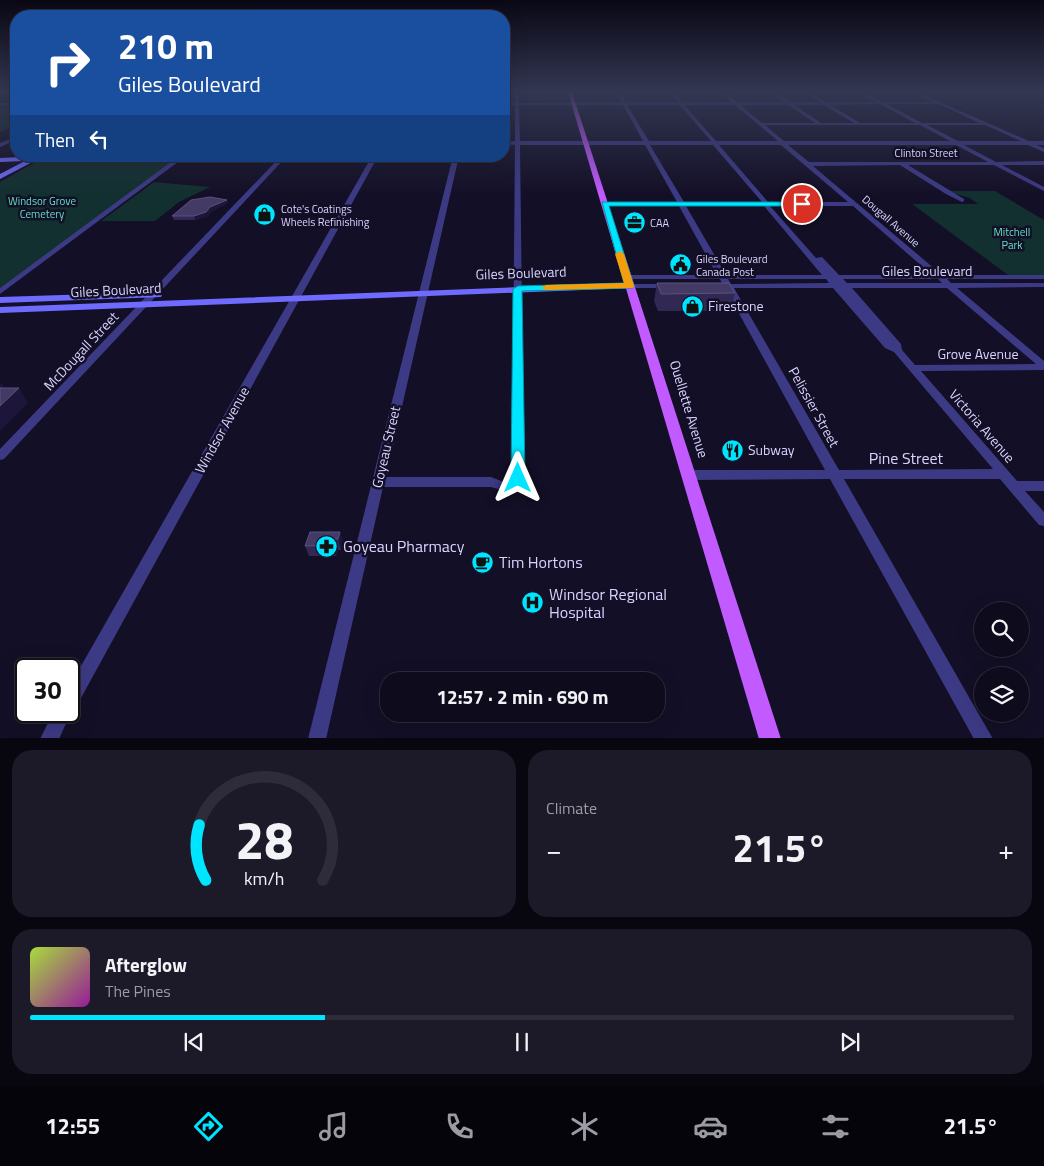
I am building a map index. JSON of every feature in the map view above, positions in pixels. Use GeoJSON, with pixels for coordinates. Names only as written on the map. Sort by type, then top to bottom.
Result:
{"type":"FeatureCollection","features":[{"type":"Feature","properties":{"kind":"main road","name":"Ouellette Avenue"},"geometry":{"type":"LineString","coordinates":[[581,126],[770,738]]}},
{"type":"Feature","properties":{"kind":"street"},"geometry":{"type":"LineString","coordinates":[[378,482],[491,482],[506,487],[518,478],[517,126]]}},
{"type":"Feature","properties":{"kind":"street","name":"Pelissier Street"},"geometry":{"type":"LineString","coordinates":[[637,126],[984,738]]}},
{"type":"Feature","properties":{"kind":"street","name":"Victoria Avenue"},"geometry":{"type":"LineString","coordinates":[[700,126],[767,204],[769,209],[836,282],[888,346],[897,350],[1044,521]]}},
{"type":"Feature","properties":{"kind":"street","name":"Dougall Avenue"},"geometry":{"type":"LineString","coordinates":[[765,126],[1044,367]]}},
{"type":"Feature","properties":{"kind":"street"},"geometry":{"type":"LineString","coordinates":[[926,126],[1044,189]]}},
{"type":"Feature","properties":{"kind":"street"},"geometry":{"type":"LineString","coordinates":[[993,126],[1044,149]]}},
{"type":"Feature","properties":{"kind":"street"},"geometry":{"type":"LineString","coordinates":[[510,143],[1044,143]]}},
{"type":"Feature","properties":{"kind":"street"},"geometry":{"type":"LineString","coordinates":[[0,177],[28,162]]}},
{"type":"Feature","properties":{"kind":"street"},"geometry":{"type":"LineString","coordinates":[[0,292],[176,162]]}},
{"type":"Feature","properties":{"kind":"street","name":"McDougall Street"},"geometry":{"type":"LineString","coordinates":[[0,456],[278,162]]}},
{"type":"Feature","properties":{"kind":"street","name":"Windsor Avenue"},"geometry":{"type":"LineString","coordinates":[[80,683],[372,162]]}},
{"type":"Feature","properties":{"kind":"street","name":"Goyeau Street"},"geometry":{"type":"LineString","coordinates":[[317,738],[455,162]]}},
{"type":"Feature","properties":{"kind":"street","name":"Clinton Street"},"geometry":{"type":"LineString","coordinates":[[807,164],[1044,163]]}},
{"type":"Feature","properties":{"kind":"street"},"geometry":{"type":"LineString","coordinates":[[902,164],[962,200]]}},
{"type":"Feature","properties":{"kind":"street"},"geometry":{"type":"LineString","coordinates":[[605,204],[853,204]]}},
{"type":"Feature","properties":{"kind":"street","name":"Giles Boulevard"},"geometry":{"type":"LineString","coordinates":[[836,282],[1044,277]]}},
{"type":"Feature","properties":{"kind":"street","name":"Giles Boulevard"},"geometry":{"type":"LineString","coordinates":[[0,300],[298,293],[628,281],[1044,286]]}},
{"type":"Feature","properties":{"kind":"street","name":"Giles Boulevard"},"geometry":{"type":"LineString","coordinates":[[0,310],[144,304],[298,293]]}},
{"type":"Feature","properties":{"kind":"street","name":"Grove Avenue"},"geometry":{"type":"LineString","coordinates":[[913,368],[1044,367]]}},
{"type":"Feature","properties":{"kind":"street","name":"Pine Street"},"geometry":{"type":"LineString","coordinates":[[688,475],[1003,474]]}},
{"type":"Feature","properties":{"kind":"street"},"geometry":{"type":"LineString","coordinates":[[1014,486],[1044,486]]}},
{"type":"Feature","properties":{"kind":"street"},"geometry":{"type":"LineString","coordinates":[[49,738],[57,723]]}},
{"type":"Feature","properties":{"kind":"green space"},"geometry":{"type":"Polygon","coordinates":[[[0,126],[10,126],[10,128],[0,132],[0,126]]]}},
{"type":"Feature","properties":{"kind":"green space","name":"Windsor Grove Cemetery"},"geometry":{"type":"Polygon","coordinates":[[[36,162],[175,162],[0,288],[0,182],[36,162]]]}},
{"type":"Feature","properties":{"kind":"green space"},"geometry":{"type":"Polygon","coordinates":[[[154,182],[210,187],[179,202],[155,221],[101,221],[154,182]]]}},
{"type":"Feature","properties":{"kind":"green space","name":"Mitchell Park"},"geometry":{"type":"Polygon","coordinates":[[[946,191],[995,191],[1044,220],[1044,275],[1008,275],[912,204],[978,204],[970,198],[946,191]]]}},
{"type":"Feature","properties":{"kind":"building"},"geometry":{"type":"Polygon","coordinates":[[[210,197],[227,200],[210,207],[206,212],[194,216],[172,216],[191,200],[210,197]]]}},
{"type":"Feature","properties":{"kind":"building"},"geometry":{"type":"Polygon","coordinates":[[[657,283],[729,283],[735,293],[661,294],[657,283]]]}},
{"type":"Feature","properties":{"kind":"building"},"geometry":{"type":"Polygon","coordinates":[[[0,388],[19,388],[0,406],[0,388]]]}},
{"type":"Feature","properties":{"kind":"building"},"geometry":{"type":"Polygon","coordinates":[[[310,532],[340,532],[338,539],[335,539],[333,545],[305,546],[310,532]]]}},
{"type":"Feature","properties":{"kind":"slow traffic"},"geometry":{"type":"LineString","coordinates":[[546,288],[629,286],[620,254]]}},
{"type":"Feature","properties":{"kind":"place","name":"Cote's Coatings Wheels Refinishing"},"geometry":{"type":"Point","coordinates":[265,215]}},
{"type":"Feature","properties":{"kind":"place","name":"CAA"},"geometry":{"type":"Point","coordinates":[634,223]}},
{"type":"Feature","properties":{"kind":"place","name":"Giles Boulevard Canada Post"},"geometry":{"type":"Point","coordinates":[680,265]}},
{"type":"Feature","properties":{"kind":"place","name":"Firestone"},"geometry":{"type":"Point","coordinates":[692,306]}},
{"type":"Feature","properties":{"kind":"place","name":"Subway"},"geometry":{"type":"Point","coordinates":[732,450]}},
{"type":"Feature","properties":{"kind":"place","name":"Goyeau Pharmacy"},"geometry":{"type":"Point","coordinates":[327,546]}},
{"type":"Feature","properties":{"kind":"place","name":"Tim Hortons"},"geometry":{"type":"Point","coordinates":[483,562]}},
{"type":"Feature","properties":{"kind":"place","name":"Windsor Regional Hospital"},"geometry":{"type":"Point","coordinates":[533,603]}},
{"type":"Feature","properties":{"kind":"route"},"geometry":{"type":"LineString","coordinates":[[518,478],[518,289],[629,286],[605,204],[802,204]]}}]}
